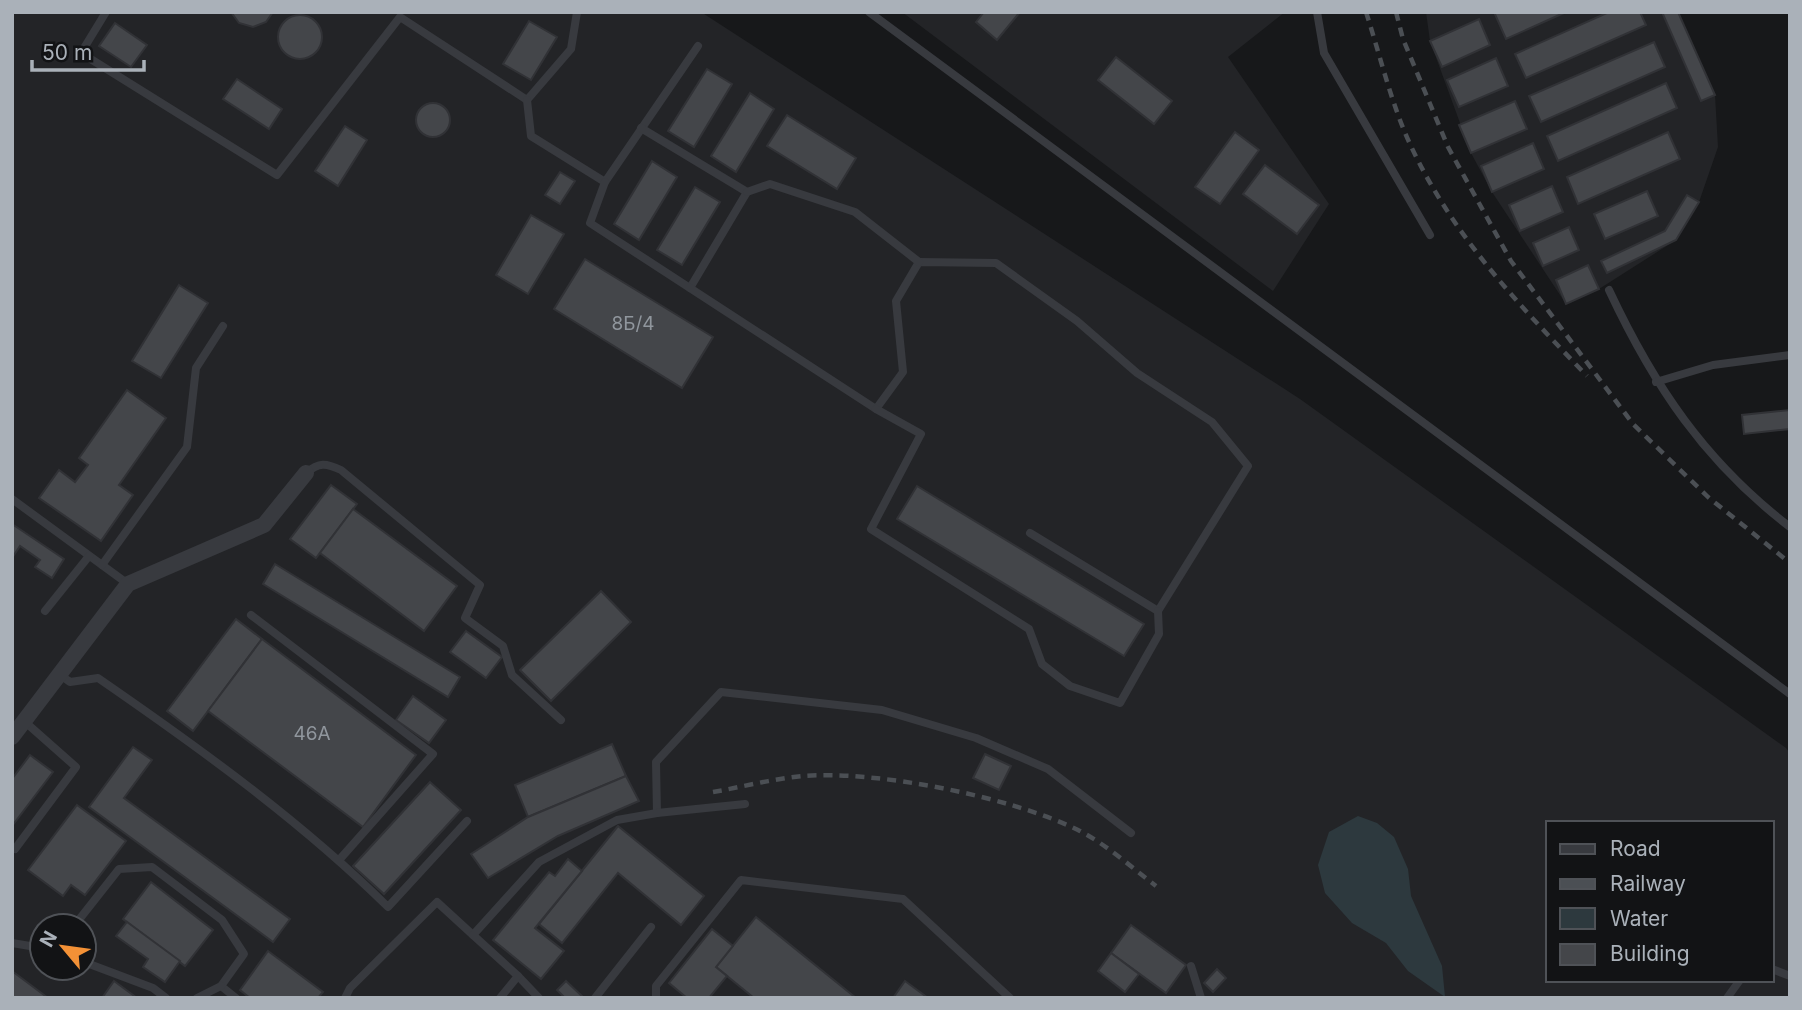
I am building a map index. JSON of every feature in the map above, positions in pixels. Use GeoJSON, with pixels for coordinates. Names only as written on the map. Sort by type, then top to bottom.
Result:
{"type":"FeatureCollection","features":[{"type":"Feature","properties":{"kind":"street"},"geometry":{"type":"LineString","coordinates":[[12,737],[128,584],[264,525],[306,473]]}},
{"type":"Feature","properties":{"kind":"lane"},"geometry":{"type":"LineString","coordinates":[[106,12],[81,53],[277,175],[400,17],[527,100]]}},
{"type":"Feature","properties":{"kind":"lane"},"geometry":{"type":"LineString","coordinates":[[577,12],[571,49],[527,100],[531,136],[605,182]]}},
{"type":"Feature","properties":{"kind":"lane"},"geometry":{"type":"LineString","coordinates":[[869,12],[1790,694]]}},
{"type":"Feature","properties":{"kind":"lane"},"geometry":{"type":"LineString","coordinates":[[1317,12],[1324,53],[1430,235]]}},
{"type":"Feature","properties":{"kind":"lane"},"geometry":{"type":"LineString","coordinates":[[690,288],[747,192],[771,184],[855,212],[919,262],[996,263],[1077,321],[1137,373],[1212,422],[1248,466],[1158,611],[1159,634],[1120,703],[1070,686],[1042,664],[1030,629],[871,528],[921,434],[876,409],[590,223],[605,182],[698,46]]}},
{"type":"Feature","properties":{"kind":"lane"},"geometry":{"type":"LineString","coordinates":[[641,128],[747,192]]}},
{"type":"Feature","properties":{"kind":"lane"},"geometry":{"type":"LineString","coordinates":[[876,409],[903,372],[896,301],[919,262]]}},
{"type":"Feature","properties":{"kind":"lane"},"geometry":{"type":"LineString","coordinates":[[1609,290],[1656,382],[1709,454],[1757,502],[1790,527]]}},
{"type":"Feature","properties":{"kind":"lane"},"geometry":{"type":"LineString","coordinates":[[102,565],[187,447],[196,368],[223,326]]}},
{"type":"Feature","properties":{"kind":"lane"},"geometry":{"type":"LineString","coordinates":[[1656,382],[1713,365],[1790,355]]}},
{"type":"Feature","properties":{"kind":"lane"},"geometry":{"type":"LineString","coordinates":[[306,473],[316,465],[326,463],[341,470],[480,584],[465,618],[503,646],[512,675],[561,720]]}},
{"type":"Feature","properties":{"kind":"lane"},"geometry":{"type":"LineString","coordinates":[[12,499],[128,584]]}},
{"type":"Feature","properties":{"kind":"lane"},"geometry":{"type":"LineString","coordinates":[[1030,533],[1158,611]]}},
{"type":"Feature","properties":{"kind":"lane"},"geometry":{"type":"LineString","coordinates":[[45,611],[89,556]]}},
{"type":"Feature","properties":{"kind":"lane"},"geometry":{"type":"LineString","coordinates":[[251,614],[433,754],[340,859]]}},
{"type":"Feature","properties":{"kind":"lane"},"geometry":{"type":"LineString","coordinates":[[59,674],[70,682],[98,678],[159,720],[340,859],[388,907],[467,821]]}},
{"type":"Feature","properties":{"kind":"lane"},"geometry":{"type":"LineString","coordinates":[[657,813],[656,762],[721,692],[881,710],[976,738],[1048,769],[1131,833]]}},
{"type":"Feature","properties":{"kind":"lane"},"geometry":{"type":"LineString","coordinates":[[15,849],[76,766],[24,721]]}},
{"type":"Feature","properties":{"kind":"lane"},"geometry":{"type":"LineString","coordinates":[[473,935],[539,862],[617,820],[745,804]]}},
{"type":"Feature","properties":{"kind":"lane"},"geometry":{"type":"LineString","coordinates":[[85,912],[119,869],[152,867],[222,920],[244,954],[221,986],[197,998]]}},
{"type":"Feature","properties":{"kind":"lane"},"geometry":{"type":"LineString","coordinates":[[656,998],[656,986],[741,880],[903,899],[1010,998]]}},
{"type":"Feature","properties":{"kind":"lane"},"geometry":{"type":"LineString","coordinates":[[345,998],[350,988],[437,902],[539,998]]}},
{"type":"Feature","properties":{"kind":"lane"},"geometry":{"type":"LineString","coordinates":[[595,998],[651,927]]}},
{"type":"Feature","properties":{"kind":"lane"},"geometry":{"type":"LineString","coordinates":[[1191,966],[1201,998]]}},
{"type":"Feature","properties":{"kind":"lane"},"geometry":{"type":"LineString","coordinates":[[98,967],[153,988],[166,998]]}},
{"type":"Feature","properties":{"kind":"lane"},"geometry":{"type":"LineString","coordinates":[[500,998],[518,976]]}},
{"type":"Feature","properties":{"kind":"lane"},"geometry":{"type":"LineString","coordinates":[[1727,998],[1739,982]]}},
{"type":"Feature","properties":{"kind":"lane"},"geometry":{"type":"LineString","coordinates":[[221,986],[236,998]]}},
{"type":"Feature","properties":{"kind":"shaded area"},"geometry":{"type":"Polygon","coordinates":[[[12,12],[701,12],[1300,399],[1790,753],[1790,998],[12,998],[12,12]]]}},
{"type":"Feature","properties":{"kind":"shaded area"},"geometry":{"type":"Polygon","coordinates":[[[902,12],[1285,12],[1228,57],[1329,204],[1273,291],[902,12]]]}},
{"type":"Feature","properties":{"kind":"shaded area"},"geometry":{"type":"Polygon","coordinates":[[[1426,12],[1678,12],[1715,95],[1718,147],[1699,202],[1676,240],[1599,289],[1566,304],[1492,192],[1471,153],[1430,41],[1426,12]]]}},
{"type":"Feature","properties":{"kind":"water"},"geometry":{"type":"Polygon","coordinates":[[[1358,816],[1377,823],[1394,837],[1408,869],[1411,896],[1442,966],[1445,997],[1408,971],[1386,943],[1352,923],[1325,893],[1318,865],[1329,832],[1358,816]]]}},
{"type":"Feature","properties":{"kind":"building"},"geometry":{"type":"Polygon","coordinates":[[[231,12],[273,12],[266,22],[253,27],[239,23],[231,12]]]}},
{"type":"Feature","properties":{"kind":"building"},"geometry":{"type":"Polygon","coordinates":[[[984,12],[1020,12],[997,40],[976,22],[984,12]]]}},
{"type":"Feature","properties":{"kind":"building"},"geometry":{"type":"Polygon","coordinates":[[[1494,12],[1566,12],[1506,39],[1494,12]]]}},
{"type":"Feature","properties":{"kind":"building"},"geometry":{"type":"Polygon","coordinates":[[[1609,12],[1640,12],[1646,25],[1526,78],[1515,54],[1609,12]]]}},
{"type":"Feature","properties":{"kind":"building"},"geometry":{"type":"Polygon","coordinates":[[[1662,12],[1678,12],[1715,95],[1701,101],[1662,12]]]}},
{"type":"Feature","properties":{"kind":"building"},"geometry":{"type":"Polygon","coordinates":[[[300,15],[316,21],[322,37],[316,53],[300,59],[284,53],[278,37],[284,21],[300,15]]]}},
{"type":"Feature","properties":{"kind":"building"},"geometry":{"type":"Polygon","coordinates":[[[1479,19],[1490,45],[1442,67],[1430,41],[1479,19]]]}},
{"type":"Feature","properties":{"kind":"building"},"geometry":{"type":"Polygon","coordinates":[[[529,21],[557,37],[531,80],[503,64],[529,21]]]}},
{"type":"Feature","properties":{"kind":"building"},"geometry":{"type":"Polygon","coordinates":[[[115,23],[147,45],[131,67],[99,46],[115,23]]]}},
{"type":"Feature","properties":{"kind":"building"},"geometry":{"type":"Polygon","coordinates":[[[1654,42],[1665,67],[1541,122],[1529,96],[1654,42]]]}},
{"type":"Feature","properties":{"kind":"building"},"geometry":{"type":"Polygon","coordinates":[[[1116,57],[1172,101],[1154,124],[1098,80],[1116,57]]]}},
{"type":"Feature","properties":{"kind":"building"},"geometry":{"type":"Polygon","coordinates":[[[1496,58],[1508,86],[1459,107],[1447,80],[1496,58]]]}},
{"type":"Feature","properties":{"kind":"building"},"geometry":{"type":"Polygon","coordinates":[[[707,69],[732,84],[694,147],[668,131],[707,69]]]}},
{"type":"Feature","properties":{"kind":"building"},"geometry":{"type":"Polygon","coordinates":[[[237,79],[282,109],[269,129],[223,99],[237,79]]]}},
{"type":"Feature","properties":{"kind":"building"},"geometry":{"type":"Polygon","coordinates":[[[1666,83],[1677,108],[1558,161],[1547,136],[1666,83]]]}},
{"type":"Feature","properties":{"kind":"building"},"geometry":{"type":"Polygon","coordinates":[[[750,93],[774,109],[736,172],[711,156],[750,93]]]}},
{"type":"Feature","properties":{"kind":"building"},"geometry":{"type":"Polygon","coordinates":[[[1515,101],[1527,129],[1471,153],[1459,125],[1515,101]]]}},
{"type":"Feature","properties":{"kind":"building"},"geometry":{"type":"Polygon","coordinates":[[[433,103],[445,108],[450,120],[445,132],[433,137],[421,132],[416,120],[421,108],[433,103]]]}},
{"type":"Feature","properties":{"kind":"building"},"geometry":{"type":"Polygon","coordinates":[[[787,115],[856,158],[837,189],[767,146],[787,115]]]}},
{"type":"Feature","properties":{"kind":"building"},"geometry":{"type":"Polygon","coordinates":[[[345,126],[367,140],[338,186],[315,171],[345,126]]]}},
{"type":"Feature","properties":{"kind":"building"},"geometry":{"type":"Polygon","coordinates":[[[1235,132],[1259,150],[1220,204],[1195,187],[1235,132]]]}},
{"type":"Feature","properties":{"kind":"building"},"geometry":{"type":"Polygon","coordinates":[[[1668,132],[1680,159],[1578,204],[1567,177],[1668,132]]]}},
{"type":"Feature","properties":{"kind":"building"},"geometry":{"type":"Polygon","coordinates":[[[1533,143],[1544,169],[1492,192],[1481,166],[1533,143]]]}},
{"type":"Feature","properties":{"kind":"building"},"geometry":{"type":"Polygon","coordinates":[[[652,161],[677,177],[639,240],[614,224],[652,161]]]}},
{"type":"Feature","properties":{"kind":"building"},"geometry":{"type":"Polygon","coordinates":[[[1265,165],[1319,205],[1297,234],[1243,194],[1265,165]]]}},
{"type":"Feature","properties":{"kind":"building"},"geometry":{"type":"Polygon","coordinates":[[[560,172],[575,181],[560,204],[545,195],[560,172]]]}},
{"type":"Feature","properties":{"kind":"building"},"geometry":{"type":"Polygon","coordinates":[[[1552,186],[1563,212],[1520,231],[1509,205],[1552,186]]]}},
{"type":"Feature","properties":{"kind":"building"},"geometry":{"type":"Polygon","coordinates":[[[695,187],[720,202],[682,265],[657,250],[695,187]]]}},
{"type":"Feature","properties":{"kind":"building"},"geometry":{"type":"Polygon","coordinates":[[[1647,191],[1658,216],[1605,239],[1594,214],[1647,191]]]}},
{"type":"Feature","properties":{"kind":"building"},"geometry":{"type":"Polygon","coordinates":[[[1687,195],[1699,202],[1676,240],[1607,273],[1601,261],[1665,231],[1687,195]]]}},
{"type":"Feature","properties":{"kind":"building"},"geometry":{"type":"Polygon","coordinates":[[[531,215],[564,234],[528,294],[496,275],[531,215]]]}},
{"type":"Feature","properties":{"kind":"building"},"geometry":{"type":"Polygon","coordinates":[[[1569,227],[1579,250],[1543,266],[1533,243],[1569,227]]]}},
{"type":"Feature","properties":{"kind":"building"},"geometry":{"type":"Polygon","coordinates":[[[585,259],[713,337],[682,388],[554,309],[585,259]]]}},
{"type":"Feature","properties":{"kind":"building"},"geometry":{"type":"Polygon","coordinates":[[[1588,265],[1599,289],[1566,304],[1556,280],[1588,265]]]}},
{"type":"Feature","properties":{"kind":"building"},"geometry":{"type":"Polygon","coordinates":[[[179,285],[208,303],[161,378],[132,361],[179,285]]]}},
{"type":"Feature","properties":{"kind":"building"},"geometry":{"type":"Polygon","coordinates":[[[127,390],[166,418],[119,485],[133,495],[101,541],[39,498],[59,470],[75,482],[88,465],[79,458],[127,390]]]}},
{"type":"Feature","properties":{"kind":"building"},"geometry":{"type":"Polygon","coordinates":[[[1790,410],[1790,429],[1744,434],[1742,415],[1790,410]]]}},
{"type":"Feature","properties":{"kind":"building"},"geometry":{"type":"Polygon","coordinates":[[[331,485],[357,504],[316,558],[290,539],[331,485]]]}},
{"type":"Feature","properties":{"kind":"building"},"geometry":{"type":"Polygon","coordinates":[[[917,486],[1144,624],[1124,656],[897,519],[917,486]]]}},
{"type":"Feature","properties":{"kind":"building"},"geometry":{"type":"Polygon","coordinates":[[[353,509],[457,586],[424,631],[320,553],[353,509]]]}},
{"type":"Feature","properties":{"kind":"building"},"geometry":{"type":"Polygon","coordinates":[[[12,524],[64,559],[52,578],[35,567],[40,560],[20,546],[12,558],[12,524]]]}},
{"type":"Feature","properties":{"kind":"building"},"geometry":{"type":"Polygon","coordinates":[[[275,564],[460,677],[448,697],[263,584],[275,564]]]}},
{"type":"Feature","properties":{"kind":"building"},"geometry":{"type":"Polygon","coordinates":[[[601,591],[631,622],[551,701],[520,670],[601,591]]]}},
{"type":"Feature","properties":{"kind":"building"},"geometry":{"type":"Polygon","coordinates":[[[236,619],[262,639],[193,731],[167,711],[236,619]]]}},
{"type":"Feature","properties":{"kind":"building"},"geometry":{"type":"Polygon","coordinates":[[[466,631],[502,657],[486,678],[450,652],[466,631]]]}},
{"type":"Feature","properties":{"kind":"building"},"geometry":{"type":"Polygon","coordinates":[[[262,639],[416,755],[363,827],[208,711],[262,639]]]}},
{"type":"Feature","properties":{"kind":"building"},"geometry":{"type":"Polygon","coordinates":[[[413,696],[446,720],[429,743],[396,720],[413,696]]]}},
{"type":"Feature","properties":{"kind":"building"},"geometry":{"type":"Polygon","coordinates":[[[612,744],[626,776],[528,817],[515,785],[612,744]]]}},
{"type":"Feature","properties":{"kind":"building"},"geometry":{"type":"Polygon","coordinates":[[[133,747],[152,760],[124,798],[290,919],[273,942],[89,807],[133,747]]]}},
{"type":"Feature","properties":{"kind":"building"},"geometry":{"type":"Polygon","coordinates":[[[985,754],[1011,766],[999,790],[973,778],[985,754]]]}},
{"type":"Feature","properties":{"kind":"building"},"geometry":{"type":"Polygon","coordinates":[[[30,755],[53,772],[12,826],[12,779],[30,755]]]}},
{"type":"Feature","properties":{"kind":"building"},"geometry":{"type":"Polygon","coordinates":[[[626,776],[639,801],[558,836],[488,878],[471,854],[528,817],[626,776]]]}},
{"type":"Feature","properties":{"kind":"building"},"geometry":{"type":"Polygon","coordinates":[[[430,782],[461,810],[384,894],[353,866],[430,782]]]}},
{"type":"Feature","properties":{"kind":"building"},"geometry":{"type":"Polygon","coordinates":[[[77,805],[126,841],[85,895],[71,885],[63,896],[28,870],[77,805]]]}},
{"type":"Feature","properties":{"kind":"building"},"geometry":{"type":"Polygon","coordinates":[[[618,826],[704,896],[681,925],[618,873],[562,943],[539,924],[618,826]]]}},
{"type":"Feature","properties":{"kind":"building"},"geometry":{"type":"Polygon","coordinates":[[[568,859],[582,871],[535,928],[564,951],[541,979],[493,940],[549,872],[555,876],[568,859]]]}},
{"type":"Feature","properties":{"kind":"building"},"geometry":{"type":"Polygon","coordinates":[[[151,882],[213,930],[185,966],[123,919],[151,882]]]}},
{"type":"Feature","properties":{"kind":"building"},"geometry":{"type":"Polygon","coordinates":[[[756,917],[856,998],[754,998],[716,967],[756,917]]]}},
{"type":"Feature","properties":{"kind":"building"},"geometry":{"type":"Polygon","coordinates":[[[127,922],[180,961],[165,982],[143,967],[148,959],[116,936],[127,922]]]}},
{"type":"Feature","properties":{"kind":"building"},"geometry":{"type":"Polygon","coordinates":[[[1131,925],[1186,965],[1166,993],[1111,953],[1131,925]]]}},
{"type":"Feature","properties":{"kind":"building"},"geometry":{"type":"Polygon","coordinates":[[[712,929],[733,946],[716,967],[727,976],[709,998],[687,998],[669,983],[712,929]]]}},
{"type":"Feature","properties":{"kind":"building"},"geometry":{"type":"Polygon","coordinates":[[[268,951],[323,992],[318,998],[250,998],[240,990],[268,951]]]}},
{"type":"Feature","properties":{"kind":"building"},"geometry":{"type":"Polygon","coordinates":[[[1111,953],[1139,974],[1125,992],[1098,971],[1111,953]]]}},
{"type":"Feature","properties":{"kind":"building"},"geometry":{"type":"Polygon","coordinates":[[[1217,969],[1226,978],[1213,992],[1204,983],[1217,969]]]}},
{"type":"Feature","properties":{"kind":"building"},"geometry":{"type":"Polygon","coordinates":[[[12,971],[48,998],[12,998],[12,971]]]}},
{"type":"Feature","properties":{"kind":"building"},"geometry":{"type":"Polygon","coordinates":[[[114,981],[137,998],[102,998],[114,981]]]}},
{"type":"Feature","properties":{"kind":"building"},"geometry":{"type":"Polygon","coordinates":[[[566,981],[584,998],[565,998],[557,990],[566,981]]]}},
{"type":"Feature","properties":{"kind":"building"},"geometry":{"type":"Polygon","coordinates":[[[905,981],[928,998],[893,998],[905,981]]]}},
{"type":"Feature","properties":{"kind":"railway"},"geometry":{"type":"LineString","coordinates":[[1366,12],[1403,128],[1446,209],[1488,267],[1587,376]]}},
{"type":"Feature","properties":{"kind":"railway"},"geometry":{"type":"LineString","coordinates":[[1396,12],[1403,39],[1448,147],[1511,261],[1633,424],[1708,497],[1790,563]]}},
{"type":"Feature","properties":{"kind":"railway"},"geometry":{"type":"LineString","coordinates":[[713,792],[791,777],[833,775],[943,788],[1017,807],[1078,830],[1156,886]]}}]}
